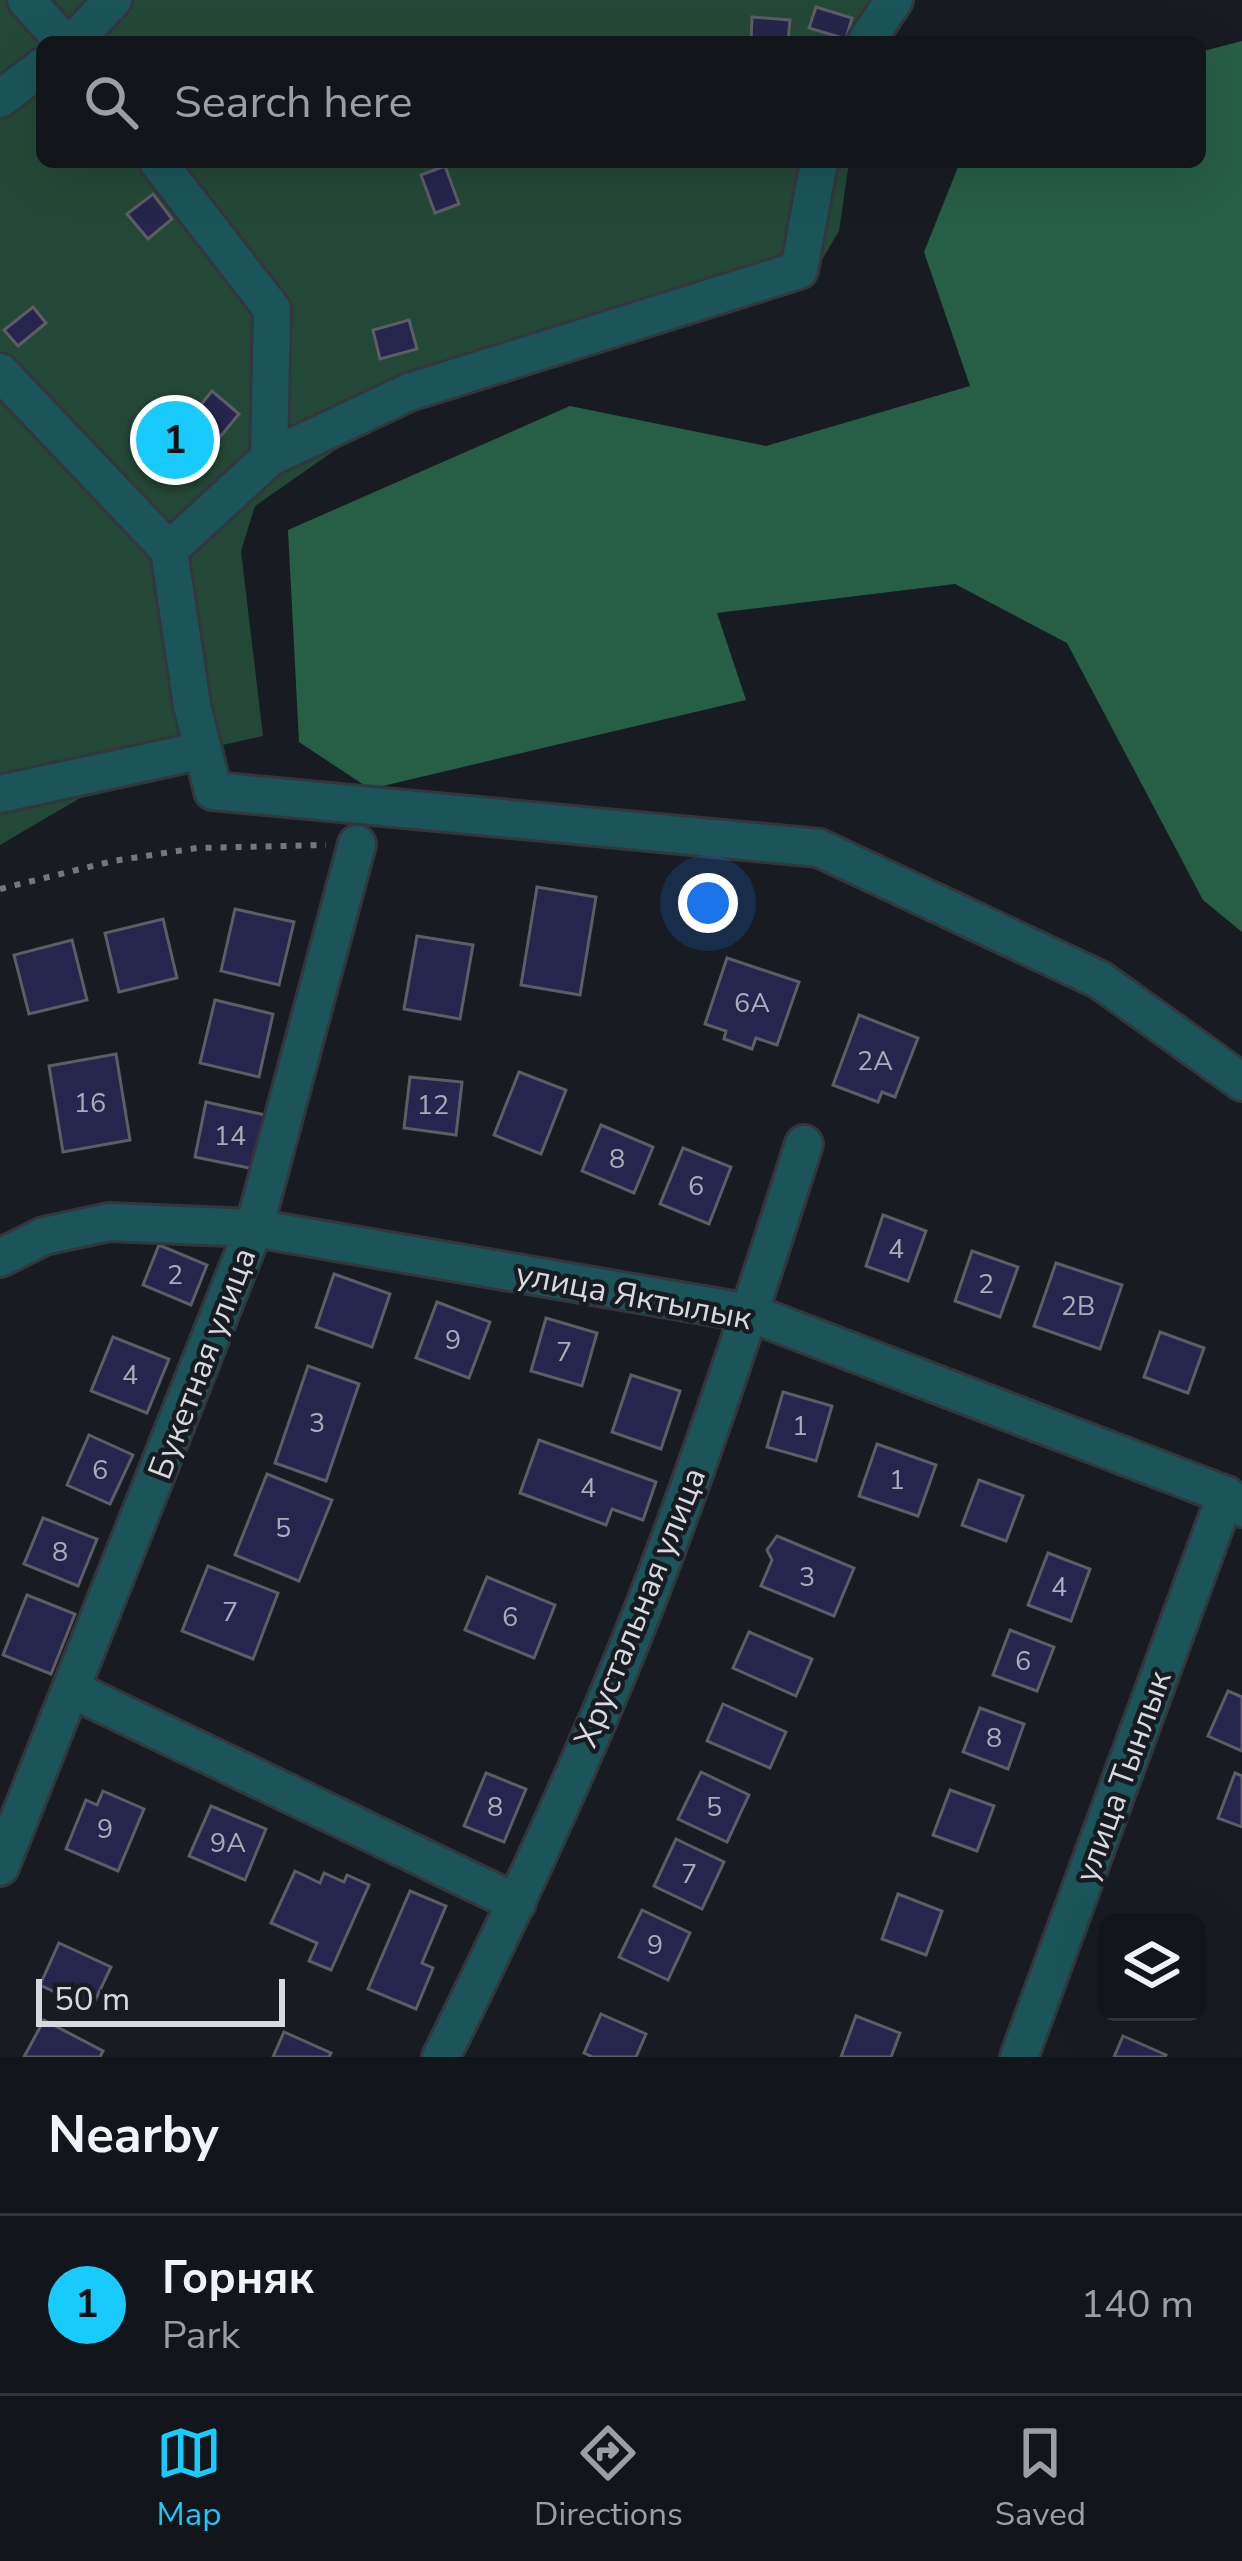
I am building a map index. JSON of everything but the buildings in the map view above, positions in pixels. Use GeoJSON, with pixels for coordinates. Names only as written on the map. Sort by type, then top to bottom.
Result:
{"type":"FeatureCollection","features":[{"type":"Feature","properties":{"kind":"street"},"geometry":{"type":"LineString","coordinates":[[26,0],[63,36]]}},
{"type":"Feature","properties":{"kind":"street"},"geometry":{"type":"LineString","coordinates":[[75,36],[113,0]]}},
{"type":"Feature","properties":{"kind":"street"},"geometry":{"type":"LineString","coordinates":[[870,36],[894,0]]}},
{"type":"Feature","properties":{"kind":"street"},"geometry":{"type":"LineString","coordinates":[[0,99],[36,72]]}},
{"type":"Feature","properties":{"kind":"street"},"geometry":{"type":"LineString","coordinates":[[163,168],[272,309],[269,458]]}},
{"type":"Feature","properties":{"kind":"street"},"geometry":{"type":"LineString","coordinates":[[169,550],[269,458],[409,392],[799,270],[818,168]]}},
{"type":"Feature","properties":{"kind":"street"},"geometry":{"type":"LineString","coordinates":[[0,372],[169,550],[192,705],[212,791],[819,848],[1100,980],[1242,1082]]}},
{"type":"Feature","properties":{"kind":"street"},"geometry":{"type":"LineString","coordinates":[[6,783],[203,750]]}},
{"type":"Feature","properties":{"kind":"street","name":"Букетная улица"},"geometry":{"type":"LineString","coordinates":[[0,1867],[254,1228],[357,844]]}},
{"type":"Feature","properties":{"kind":"street","name":"Хрустальная улица"},"geometry":{"type":"LineString","coordinates":[[441,2057],[517,1903],[647,1600],[805,1144]]}},
{"type":"Feature","properties":{"kind":"street","name":"улица Яктылык"},"geometry":{"type":"LineString","coordinates":[[0,1258],[44,1235],[109,1222],[254,1228],[750,1313],[1234,1502]]}},
{"type":"Feature","properties":{"kind":"street","name":"улица Тынлык"},"geometry":{"type":"LineString","coordinates":[[1019,2057],[1234,1502]]}},
{"type":"Feature","properties":{"kind":"street"},"geometry":{"type":"LineString","coordinates":[[73,1690],[517,1903]]}},
{"type":"Feature","properties":{"kind":"path"},"geometry":{"type":"LineString","coordinates":[[0,889],[113,861],[197,848],[357,844]]}},
{"type":"Feature","properties":{"kind":"green space"},"geometry":{"type":"Polygon","coordinates":[[[0,0],[915,0],[890,36],[36,36],[36,168],[848,168],[839,231],[820,263],[656,304],[444,374],[255,506],[241,551],[263,736],[138,764],[0,845],[0,0]]]}},
{"type":"Feature","properties":{"kind":"green space"},"geometry":{"type":"Polygon","coordinates":[[[1242,41],[1242,932],[1203,900],[1067,643],[955,584],[717,613],[746,700],[370,789],[299,742],[288,530],[570,406],[766,446],[970,386],[924,252],[958,168],[1206,168],[1206,50],[1242,41]]]}},
{"type":"Feature","properties":{"kind":"place","name":"Горняк"},"geometry":{"type":"Point","coordinates":[175,440]}}]}
